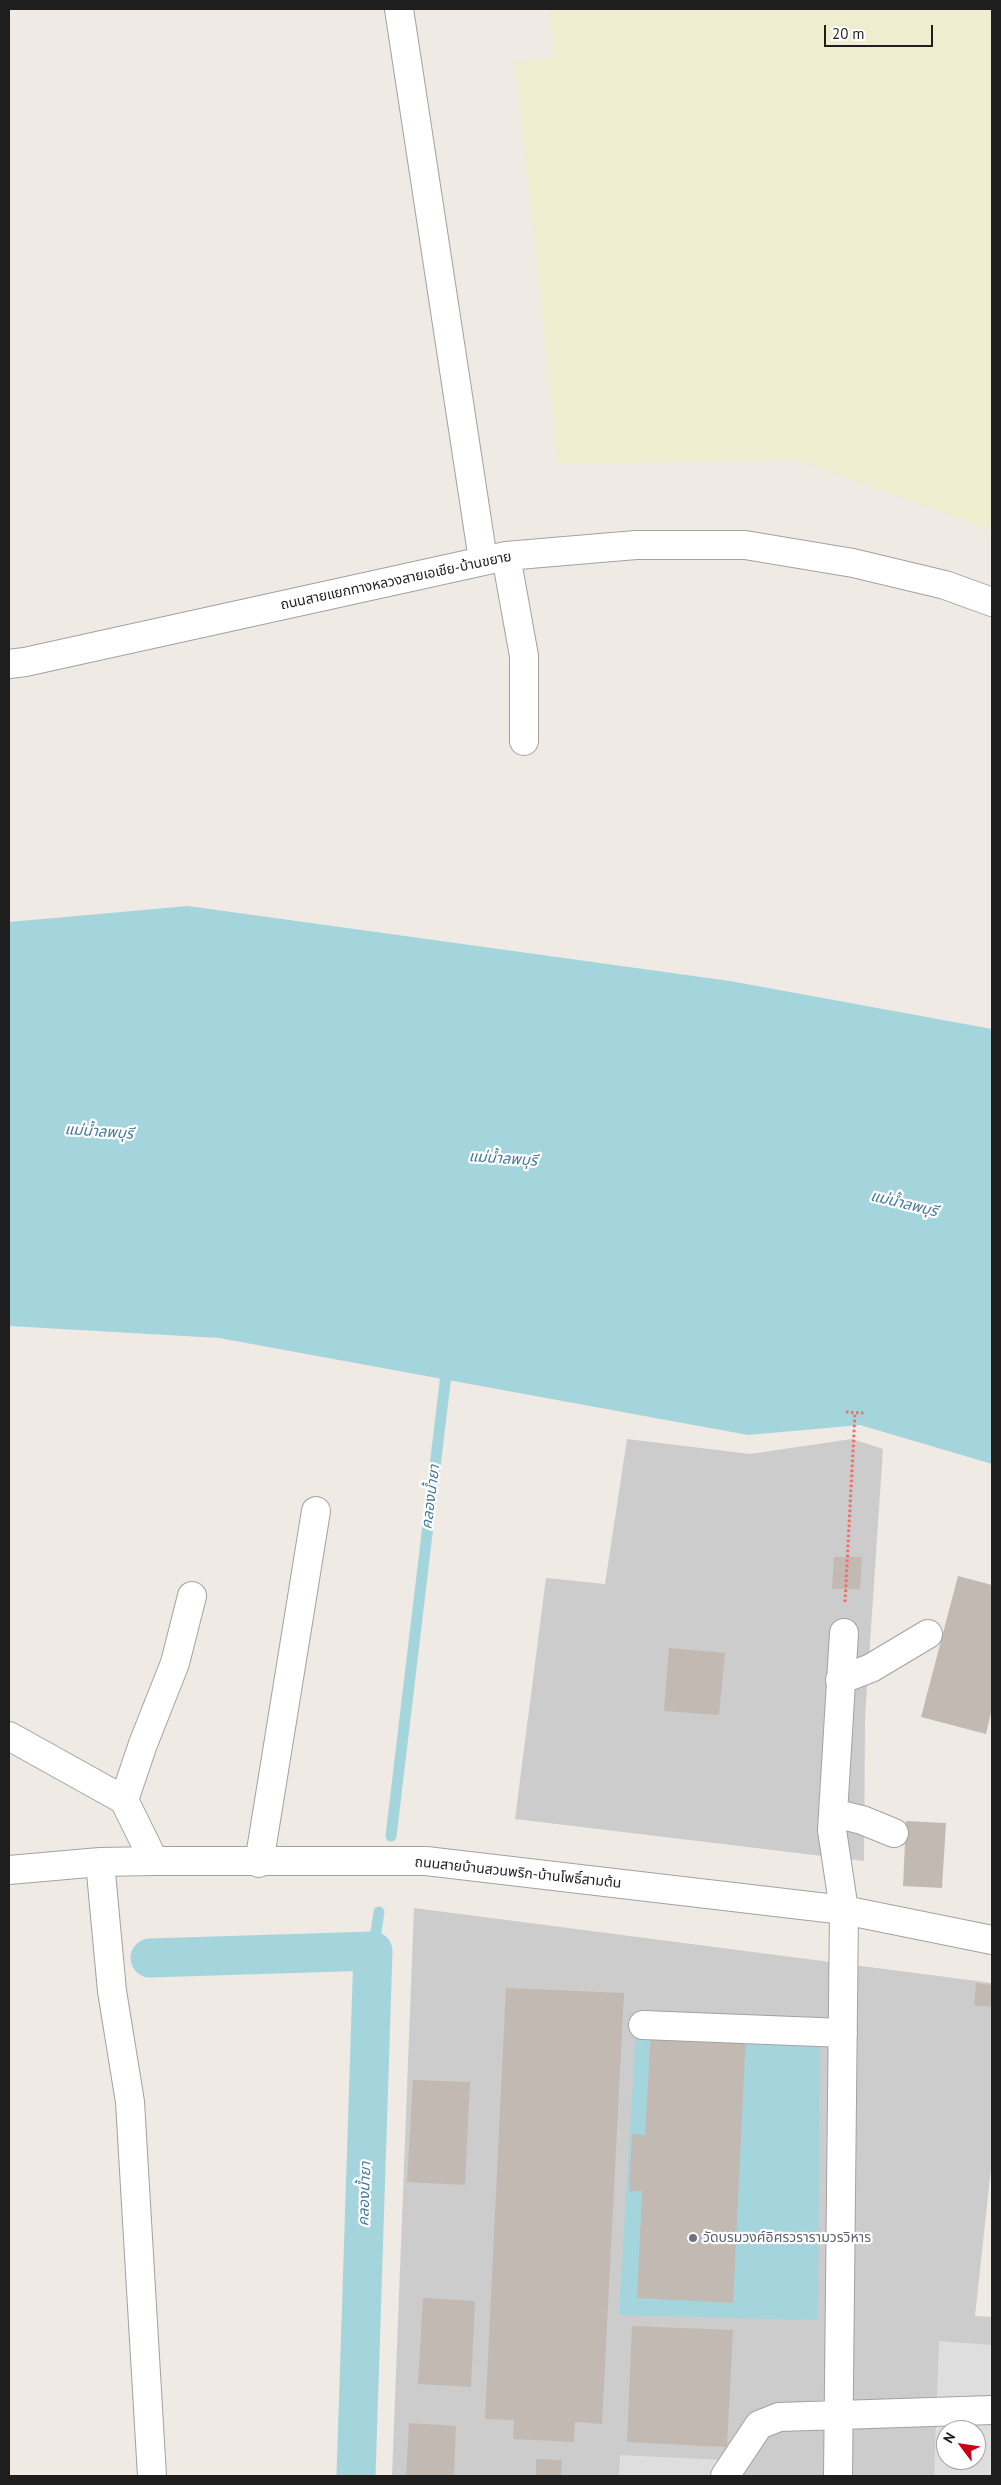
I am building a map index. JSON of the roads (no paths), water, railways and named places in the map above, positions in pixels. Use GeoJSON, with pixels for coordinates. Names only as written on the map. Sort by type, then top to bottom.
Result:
{"type":"FeatureCollection","features":[{"type":"Feature","properties":{"kind":"street"},"geometry":{"type":"LineString","coordinates":[[399,9],[495,558],[524,656],[524,741]]}},
{"type":"Feature","properties":{"kind":"street","name":"ถนนสายแยกทางหลวงสายเอเชีย-บ้านขยาย"},"geometry":{"type":"LineString","coordinates":[[9,664],[495,558],[636,545],[745,545],[853,563],[945,585],[992,602]]}},
{"type":"Feature","properties":{"kind":"street"},"geometry":{"type":"LineString","coordinates":[[259,1863],[316,1511]]}},
{"type":"Feature","properties":{"kind":"street"},"geometry":{"type":"LineString","coordinates":[[124,1800],[143,1744],[175,1663],[192,1596]]}},
{"type":"Feature","properties":{"kind":"street"},"geometry":{"type":"LineString","coordinates":[[838,2476],[844,1910],[832,1830],[844,1633]]}},
{"type":"Feature","properties":{"kind":"street"},"geometry":{"type":"LineString","coordinates":[[840,1680],[871,1668],[928,1634]]}},
{"type":"Feature","properties":{"kind":"street"},"geometry":{"type":"LineString","coordinates":[[9,1736],[124,1800],[154,1861]]}},
{"type":"Feature","properties":{"kind":"street"},"geometry":{"type":"LineString","coordinates":[[833,1813],[862,1820],[894,1833]]}},
{"type":"Feature","properties":{"kind":"street","name":"ถนนสายบ้านสวนพริก-บ้านโพธิ์สามต้น"},"geometry":{"type":"LineString","coordinates":[[9,1870],[100,1862],[426,1861],[844,1910],[992,1940]]}},
{"type":"Feature","properties":{"kind":"street"},"geometry":{"type":"LineString","coordinates":[[100,1862],[112,1992],[130,2102],[152,2476]]}},
{"type":"Feature","properties":{"kind":"street"},"geometry":{"type":"LineString","coordinates":[[643,2024],[842,2033]]}},
{"type":"Feature","properties":{"kind":"street"},"geometry":{"type":"LineString","coordinates":[[725,2476],[759,2425],[779,2417],[992,2410]]}},
{"type":"Feature","properties":{"kind":"water","name":"แม่น้ำลพบุรี"},"geometry":{"type":"Polygon","coordinates":[[[188,906],[730,981],[992,1029],[992,1464],[860,1425],[748,1435],[219,1338],[9,1326],[9,922],[188,906]]]}},
{"type":"Feature","properties":{"kind":"water"},"geometry":{"type":"Polygon","coordinates":[[[636,2029],[808,2035],[820,2048],[818,2320],[619,2315],[636,2029]]]}},
{"type":"Feature","properties":{"kind":"waterway","name":"คลองน้ำยา"},"geometry":{"type":"LineString","coordinates":[[391,1836],[447,1366]]}},
{"type":"Feature","properties":{"kind":"waterway","name":"คลองน้ำยา"},"geometry":{"type":"LineString","coordinates":[[373,1951],[379,1912]]}},
{"type":"Feature","properties":{"kind":"waterway","name":"คลองน้ำยา"},"geometry":{"type":"LineString","coordinates":[[150,1958],[373,1951],[356,2476]]}},
{"type":"Feature","properties":{"kind":"place","name":"วัดบรมวงศ์อิศรวรารามวรวิหาร"},"geometry":{"type":"Point","coordinates":[693,2238]}}]}
